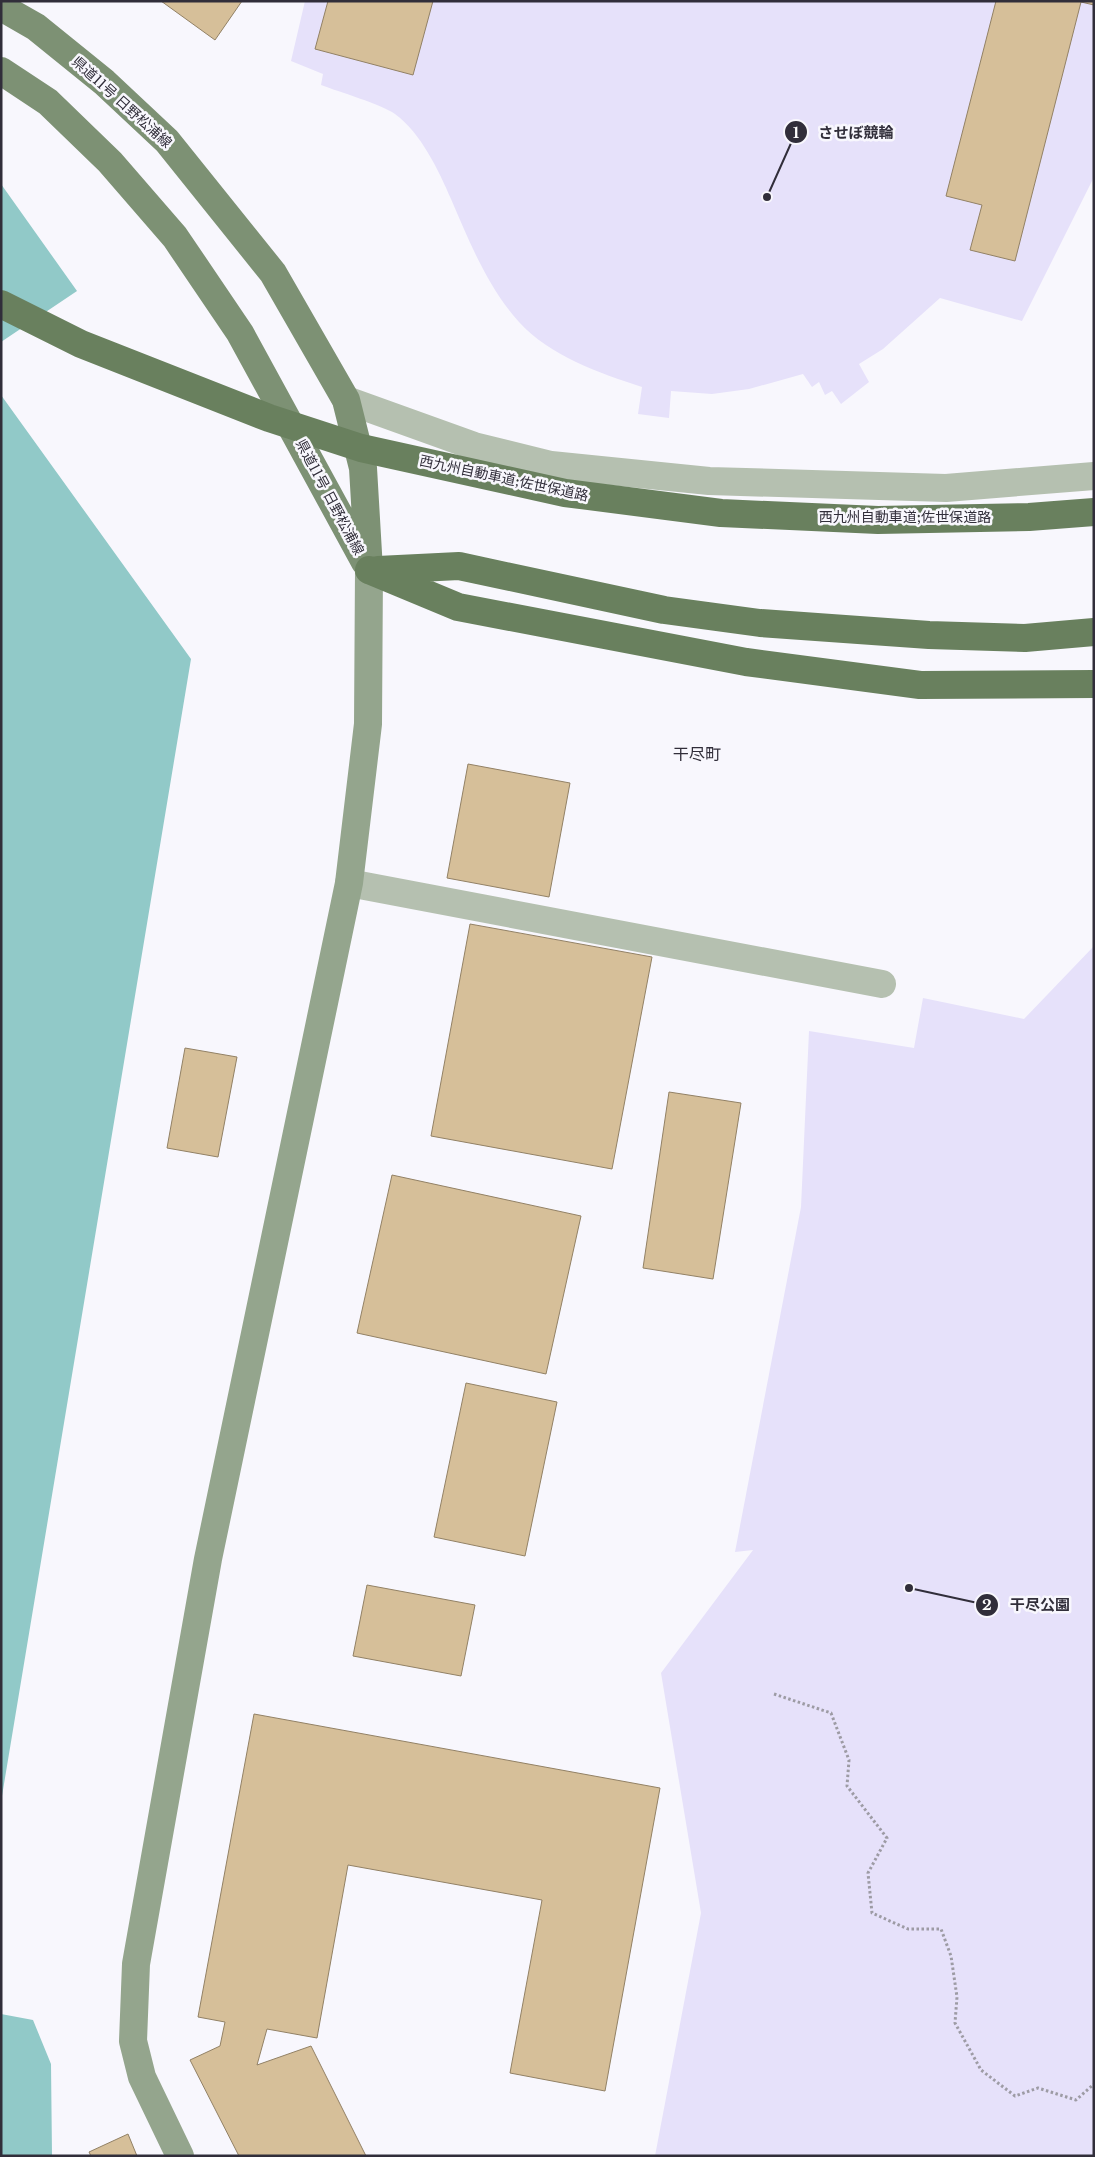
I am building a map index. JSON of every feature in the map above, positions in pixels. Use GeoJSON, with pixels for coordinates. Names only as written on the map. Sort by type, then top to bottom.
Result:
{"type":"FeatureCollection","features":[{"type":"Feature","properties":{"kind":"highway","name":"西九州自動車道;佐世保道路"},"geometry":{"type":"LineString","coordinates":[[1,304],[81,344],[269,418],[361,448],[565,493],[720,513],[878,520],[1029,517],[1094,512]]}},
{"type":"Feature","properties":{"kind":"highway"},"geometry":{"type":"LineString","coordinates":[[369,570],[459,566],[664,610],[760,624],[929,635],[1025,638],[1094,632]]}},
{"type":"Feature","properties":{"kind":"highway"},"geometry":{"type":"LineString","coordinates":[[369,570],[458,607],[746,662],[920,685],[1094,684]]}},
{"type":"Feature","properties":{"kind":"main road","name":"県道11号 日野松浦線"},"geometry":{"type":"LineString","coordinates":[[1,8],[36,27],[104,82],[168,141],[273,273],[346,400],[363,468],[369,570]]}},
{"type":"Feature","properties":{"kind":"main road","name":"県道11号 日野松浦線"},"geometry":{"type":"LineString","coordinates":[[1,71],[48,102],[110,162],[174,237],[240,333],[369,570]]}},
{"type":"Feature","properties":{"kind":"street"},"geometry":{"type":"LineString","coordinates":[[346,400],[474,446],[551,465],[709,481],[946,488],[1094,476]]}},
{"type":"Feature","properties":{"kind":"street"},"geometry":{"type":"LineString","coordinates":[[180,2156],[142,2077],[133,2041],[136,1964],[208,1559],[349,883],[368,724],[369,570]]}},
{"type":"Feature","properties":{"kind":"street"},"geometry":{"type":"LineString","coordinates":[[349,883],[882,984]]}},
{"type":"Feature","properties":{"kind":"path"},"geometry":{"type":"LineString","coordinates":[[774,1694],[831,1713],[849,1760],[847,1786],[886,1838],[868,1873],[872,1913],[908,1929],[941,1929],[951,1956],[957,1997],[955,2023],[981,2070],[1015,2096],[1038,2088],[1076,2100],[1094,2084]]}},
{"type":"Feature","properties":{"kind":"shaded area"},"geometry":{"type":"Polygon","coordinates":[[[305,1],[1094,1],[1094,177],[1022,321],[940,298],[883,349],[859,364],[869,382],[841,404],[832,391],[825,395],[819,382],[812,387],[803,374],[749,389],[712,394],[671,391],[669,418],[638,414],[642,387],[609,376],[560,354],[531,334],[508,309],[480,264],[435,165],[413,131],[389,110],[321,85],[323,74],[291,61],[305,1]]]}},
{"type":"Feature","properties":{"kind":"shaded area"},"geometry":{"type":"Polygon","coordinates":[[[1094,946],[1094,2156],[655,2156],[701,1913],[661,1673],[753,1550],[735,1552],[801,1207],[809,1031],[914,1048],[923,998],[1024,1019],[1094,946]]]}},
{"type":"Feature","properties":{"kind":"water"},"geometry":{"type":"Polygon","coordinates":[[[1,184],[77,291],[1,342],[1,184]]]}},
{"type":"Feature","properties":{"kind":"water"},"geometry":{"type":"Polygon","coordinates":[[[1,395],[191,659],[1,1802],[1,395]]]}},
{"type":"Feature","properties":{"kind":"water"},"geometry":{"type":"Polygon","coordinates":[[[1,2014],[33,2020],[51,2064],[52,2156],[1,2156],[1,2014]]]}},
{"type":"Feature","properties":{"kind":"building"},"geometry":{"type":"Polygon","coordinates":[[[161,1],[242,1],[215,40],[161,1]]]}},
{"type":"Feature","properties":{"kind":"building"},"geometry":{"type":"Polygon","coordinates":[[[328,1],[433,1],[413,75],[315,49],[328,1]]]}},
{"type":"Feature","properties":{"kind":"building"},"geometry":{"type":"Polygon","coordinates":[[[996,1],[1094,1],[1094,5],[1081,2],[1015,261],[970,250],[982,205],[946,196],[996,1]]]}},
{"type":"Feature","properties":{"kind":"building"},"geometry":{"type":"Polygon","coordinates":[[[468,764],[570,783],[549,897],[447,878],[468,764]]]}},
{"type":"Feature","properties":{"kind":"building"},"geometry":{"type":"Polygon","coordinates":[[[470,924],[652,957],[612,1169],[431,1136],[470,924]]]}},
{"type":"Feature","properties":{"kind":"building"},"geometry":{"type":"Polygon","coordinates":[[[185,1048],[237,1057],[218,1157],[167,1148],[185,1048]]]}},
{"type":"Feature","properties":{"kind":"building"},"geometry":{"type":"Polygon","coordinates":[[[669,1092],[741,1103],[713,1279],[643,1268],[669,1092]]]}},
{"type":"Feature","properties":{"kind":"building"},"geometry":{"type":"Polygon","coordinates":[[[392,1175],[581,1216],[546,1374],[357,1333],[392,1175]]]}},
{"type":"Feature","properties":{"kind":"building"},"geometry":{"type":"Polygon","coordinates":[[[466,1383],[557,1402],[525,1556],[434,1537],[466,1383]]]}},
{"type":"Feature","properties":{"kind":"building"},"geometry":{"type":"Polygon","coordinates":[[[367,1585],[475,1605],[461,1676],[353,1656],[367,1585]]]}},
{"type":"Feature","properties":{"kind":"building"},"geometry":{"type":"Polygon","coordinates":[[[254,1714],[660,1788],[605,2091],[510,2073],[542,1900],[348,1865],[317,2038],[267,2029],[257,2065],[311,2046],[366,2156],[239,2156],[190,2060],[220,2046],[225,2022],[198,2017],[254,1714]]]}},
{"type":"Feature","properties":{"kind":"building"},"geometry":{"type":"Polygon","coordinates":[[[128,2134],[137,2156],[91,2156],[89,2152],[128,2134]]]}},
{"type":"Feature","properties":{"kind":"place","name":"させぼ競輪"},"geometry":{"type":"Point","coordinates":[767,197]}},
{"type":"Feature","properties":{"kind":"place","name":"干尽公園"},"geometry":{"type":"Point","coordinates":[909,1588]}},
{"type":"Feature","properties":{"kind":"district","name":"干尽町"},"geometry":{"type":"Point","coordinates":[697,754]}}]}
